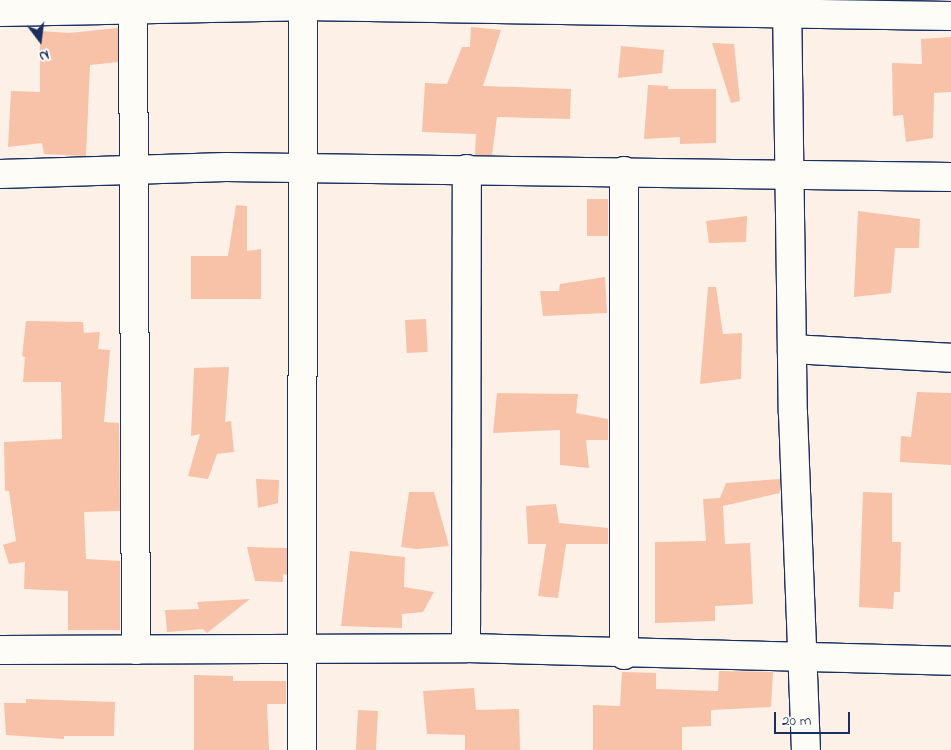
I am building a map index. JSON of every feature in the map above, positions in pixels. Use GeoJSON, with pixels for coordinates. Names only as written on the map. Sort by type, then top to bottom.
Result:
{"type":"FeatureCollection","features":[{"type":"Feature","properties":{"kind":"street"},"geometry":{"type":"LineString","coordinates":[[302,750],[304,650],[301,167],[303,3]]}},
{"type":"Feature","properties":{"kind":"street"},"geometry":{"type":"LineString","coordinates":[[0,12],[133,5],[303,3],[787,6],[951,16]]}},
{"type":"Feature","properties":{"kind":"street"},"geometry":{"type":"LineString","coordinates":[[133,5],[132,170],[136,650]]}},
{"type":"Feature","properties":{"kind":"street"},"geometry":{"type":"LineString","coordinates":[[787,6],[792,348],[806,750]]}},
{"type":"Feature","properties":{"kind":"street"},"geometry":{"type":"LineString","coordinates":[[0,174],[301,167],[951,177]]}},
{"type":"Feature","properties":{"kind":"street"},"geometry":{"type":"LineString","coordinates":[[466,648],[467,169]]}},
{"type":"Feature","properties":{"kind":"street"},"geometry":{"type":"LineString","coordinates":[[624,171],[624,655]]}},
{"type":"Feature","properties":{"kind":"street"},"geometry":{"type":"LineString","coordinates":[[792,348],[951,358]]}},
{"type":"Feature","properties":{"kind":"street"},"geometry":{"type":"LineString","coordinates":[[0,650],[466,648],[624,655],[951,661]]}},
{"type":"Feature","properties":{"kind":"building"},"geometry":{"type":"Polygon","coordinates":[[[471,27],[501,30],[483,86],[571,89],[570,119],[497,117],[492,155],[475,155],[476,134],[422,132],[425,83],[447,84],[462,47],[470,47],[471,27]]]}},
{"type":"Feature","properties":{"kind":"building"},"geometry":{"type":"Polygon","coordinates":[[[118,28],[118,62],[90,65],[86,156],[44,154],[42,143],[8,147],[11,91],[40,92],[40,31],[69,33],[118,28]]]}},
{"type":"Feature","properties":{"kind":"building"},"geometry":{"type":"Polygon","coordinates":[[[951,37],[951,92],[934,93],[933,138],[906,142],[903,115],[893,116],[892,63],[922,64],[921,39],[951,37]]]}},
{"type":"Feature","properties":{"kind":"building"},"geometry":{"type":"Polygon","coordinates":[[[712,43],[734,44],[740,101],[731,103],[712,43]]]}},
{"type":"Feature","properties":{"kind":"building"},"geometry":{"type":"Polygon","coordinates":[[[621,46],[664,50],[662,73],[618,78],[621,46]]]}},
{"type":"Feature","properties":{"kind":"building"},"geometry":{"type":"Polygon","coordinates":[[[648,85],[668,86],[668,89],[716,89],[716,143],[680,144],[680,137],[644,139],[648,85]]]}},
{"type":"Feature","properties":{"kind":"building"},"geometry":{"type":"Polygon","coordinates":[[[587,199],[608,199],[608,236],[587,236],[587,199]]]}},
{"type":"Feature","properties":{"kind":"building"},"geometry":{"type":"Polygon","coordinates":[[[236,205],[247,206],[247,251],[261,249],[261,299],[191,299],[191,256],[228,256],[236,205]]]}},
{"type":"Feature","properties":{"kind":"building"},"geometry":{"type":"Polygon","coordinates":[[[858,211],[920,219],[919,248],[895,248],[891,293],[854,297],[858,211]]]}},
{"type":"Feature","properties":{"kind":"building"},"geometry":{"type":"Polygon","coordinates":[[[747,216],[746,242],[709,243],[706,221],[747,216]]]}},
{"type":"Feature","properties":{"kind":"building"},"geometry":{"type":"Polygon","coordinates":[[[605,277],[607,313],[543,316],[540,291],[559,291],[560,284],[605,277]]]}},
{"type":"Feature","properties":{"kind":"building"},"geometry":{"type":"Polygon","coordinates":[[[708,287],[716,287],[723,334],[742,333],[741,379],[700,384],[708,287]]]}},
{"type":"Feature","properties":{"kind":"building"},"geometry":{"type":"Polygon","coordinates":[[[426,319],[428,352],[407,353],[405,320],[426,319]]]}},
{"type":"Feature","properties":{"kind":"building"},"geometry":{"type":"Polygon","coordinates":[[[26,321],[83,322],[84,333],[100,332],[98,349],[110,350],[104,422],[119,423],[120,511],[84,512],[86,559],[120,561],[120,630],[68,630],[68,591],[24,589],[25,562],[9,564],[3,545],[16,541],[9,491],[5,491],[4,442],[62,439],[61,382],[23,382],[25,357],[22,356],[26,321]]]}},
{"type":"Feature","properties":{"kind":"building"},"geometry":{"type":"Polygon","coordinates":[[[229,367],[225,422],[231,421],[234,452],[217,454],[208,479],[188,476],[200,434],[191,436],[194,368],[229,367]]]}},
{"type":"Feature","properties":{"kind":"building"},"geometry":{"type":"Polygon","coordinates":[[[917,392],[951,393],[951,465],[900,462],[901,436],[911,437],[917,392]]]}},
{"type":"Feature","properties":{"kind":"building"},"geometry":{"type":"Polygon","coordinates":[[[497,393],[578,394],[576,413],[608,419],[608,440],[586,440],[589,468],[560,465],[560,430],[493,433],[497,393]]]}},
{"type":"Feature","properties":{"kind":"building"},"geometry":{"type":"Polygon","coordinates":[[[256,479],[279,480],[278,503],[258,508],[256,479]]]}},
{"type":"Feature","properties":{"kind":"building"},"geometry":{"type":"Polygon","coordinates":[[[780,479],[780,493],[723,506],[725,544],[750,543],[753,604],[715,606],[715,621],[655,623],[655,542],[706,541],[703,499],[720,498],[726,483],[780,479]]]}},
{"type":"Feature","properties":{"kind":"building"},"geometry":{"type":"Polygon","coordinates":[[[409,492],[434,492],[449,546],[417,549],[401,547],[409,492]]]}},
{"type":"Feature","properties":{"kind":"building"},"geometry":{"type":"Polygon","coordinates":[[[863,492],[892,493],[892,542],[901,542],[900,592],[894,592],[893,609],[859,607],[863,492]]]}},
{"type":"Feature","properties":{"kind":"building"},"geometry":{"type":"Polygon","coordinates":[[[556,504],[559,523],[608,528],[608,544],[566,544],[558,598],[538,596],[546,544],[528,544],[526,506],[556,504]]]}},
{"type":"Feature","properties":{"kind":"building"},"geometry":{"type":"Polygon","coordinates":[[[247,547],[287,548],[287,575],[283,574],[283,582],[255,581],[247,547]]]}},
{"type":"Feature","properties":{"kind":"building"},"geometry":{"type":"Polygon","coordinates":[[[350,551],[405,557],[404,587],[434,592],[423,612],[402,614],[402,628],[341,626],[350,551]]]}},
{"type":"Feature","properties":{"kind":"building"},"geometry":{"type":"Polygon","coordinates":[[[250,599],[207,633],[203,629],[167,632],[165,610],[199,609],[197,602],[250,599]]]}},
{"type":"Feature","properties":{"kind":"building"},"geometry":{"type":"Polygon","coordinates":[[[719,671],[773,672],[771,707],[711,710],[711,726],[682,727],[682,750],[593,750],[593,705],[620,706],[622,672],[656,673],[656,689],[718,691],[719,671]]]}},
{"type":"Feature","properties":{"kind":"building"},"geometry":{"type":"Polygon","coordinates":[[[194,675],[233,676],[233,681],[286,681],[286,704],[267,704],[269,750],[194,750],[194,675]]]}},
{"type":"Feature","properties":{"kind":"building"},"geometry":{"type":"Polygon","coordinates":[[[474,688],[476,710],[519,709],[520,750],[465,750],[465,735],[427,734],[423,691],[474,688]]]}},
{"type":"Feature","properties":{"kind":"building"},"geometry":{"type":"Polygon","coordinates":[[[26,699],[115,702],[114,736],[64,736],[64,739],[6,735],[4,703],[26,703],[26,699]]]}},
{"type":"Feature","properties":{"kind":"building"},"geometry":{"type":"Polygon","coordinates":[[[358,710],[378,711],[376,750],[356,750],[358,710]]]}}]}
